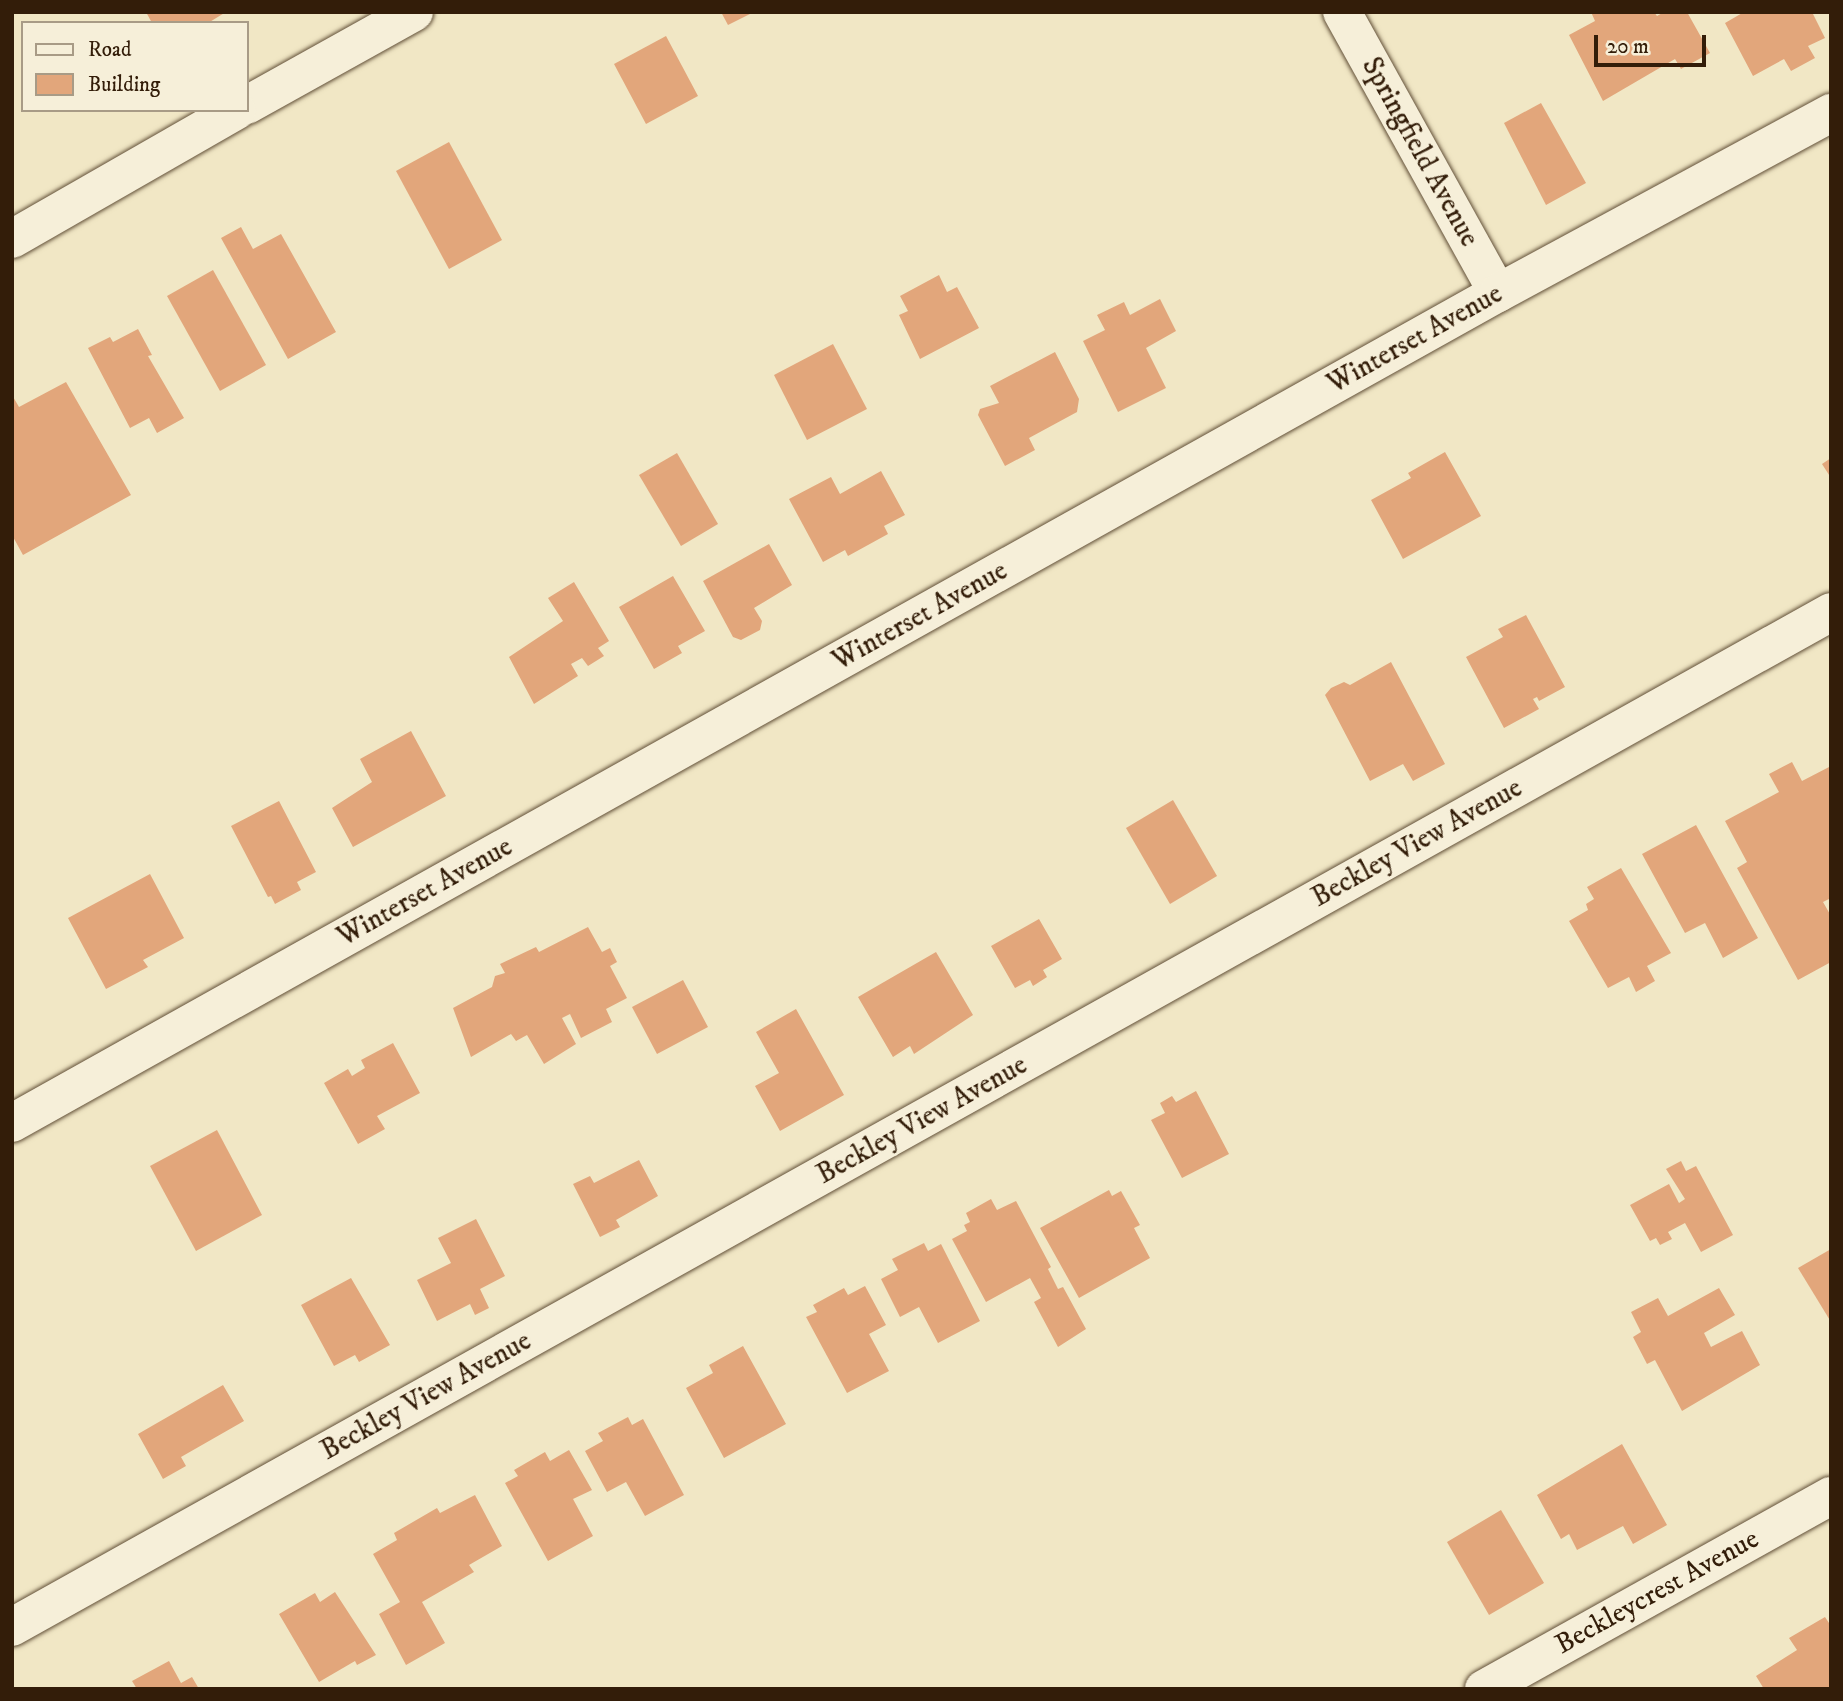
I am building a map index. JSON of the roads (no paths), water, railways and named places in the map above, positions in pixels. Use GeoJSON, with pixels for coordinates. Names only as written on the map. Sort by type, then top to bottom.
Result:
{"type":"FeatureCollection","features":[{"type":"Feature","properties":{"kind":"street"},"geometry":{"type":"LineString","coordinates":[[248,104],[414,12]]}},
{"type":"Feature","properties":{"kind":"street","name":"Springfield Avenue"},"geometry":{"type":"LineString","coordinates":[[1342,12],[1498,293]]}},
{"type":"Feature","properties":{"kind":"street"},"geometry":{"type":"LineString","coordinates":[[12,239],[234,112]]}},
{"type":"Feature","properties":{"kind":"street","name":"Winterset Avenue"},"geometry":{"type":"LineString","coordinates":[[12,1123],[1498,293],[1831,113]]}},
{"type":"Feature","properties":{"kind":"street","name":"Beckley View Avenue"},"geometry":{"type":"LineString","coordinates":[[12,1627],[1831,612]]}},
{"type":"Feature","properties":{"kind":"street","name":"Beckleycrest Avenue"},"geometry":{"type":"LineString","coordinates":[[1484,1689],[1831,1496]]}}]}
